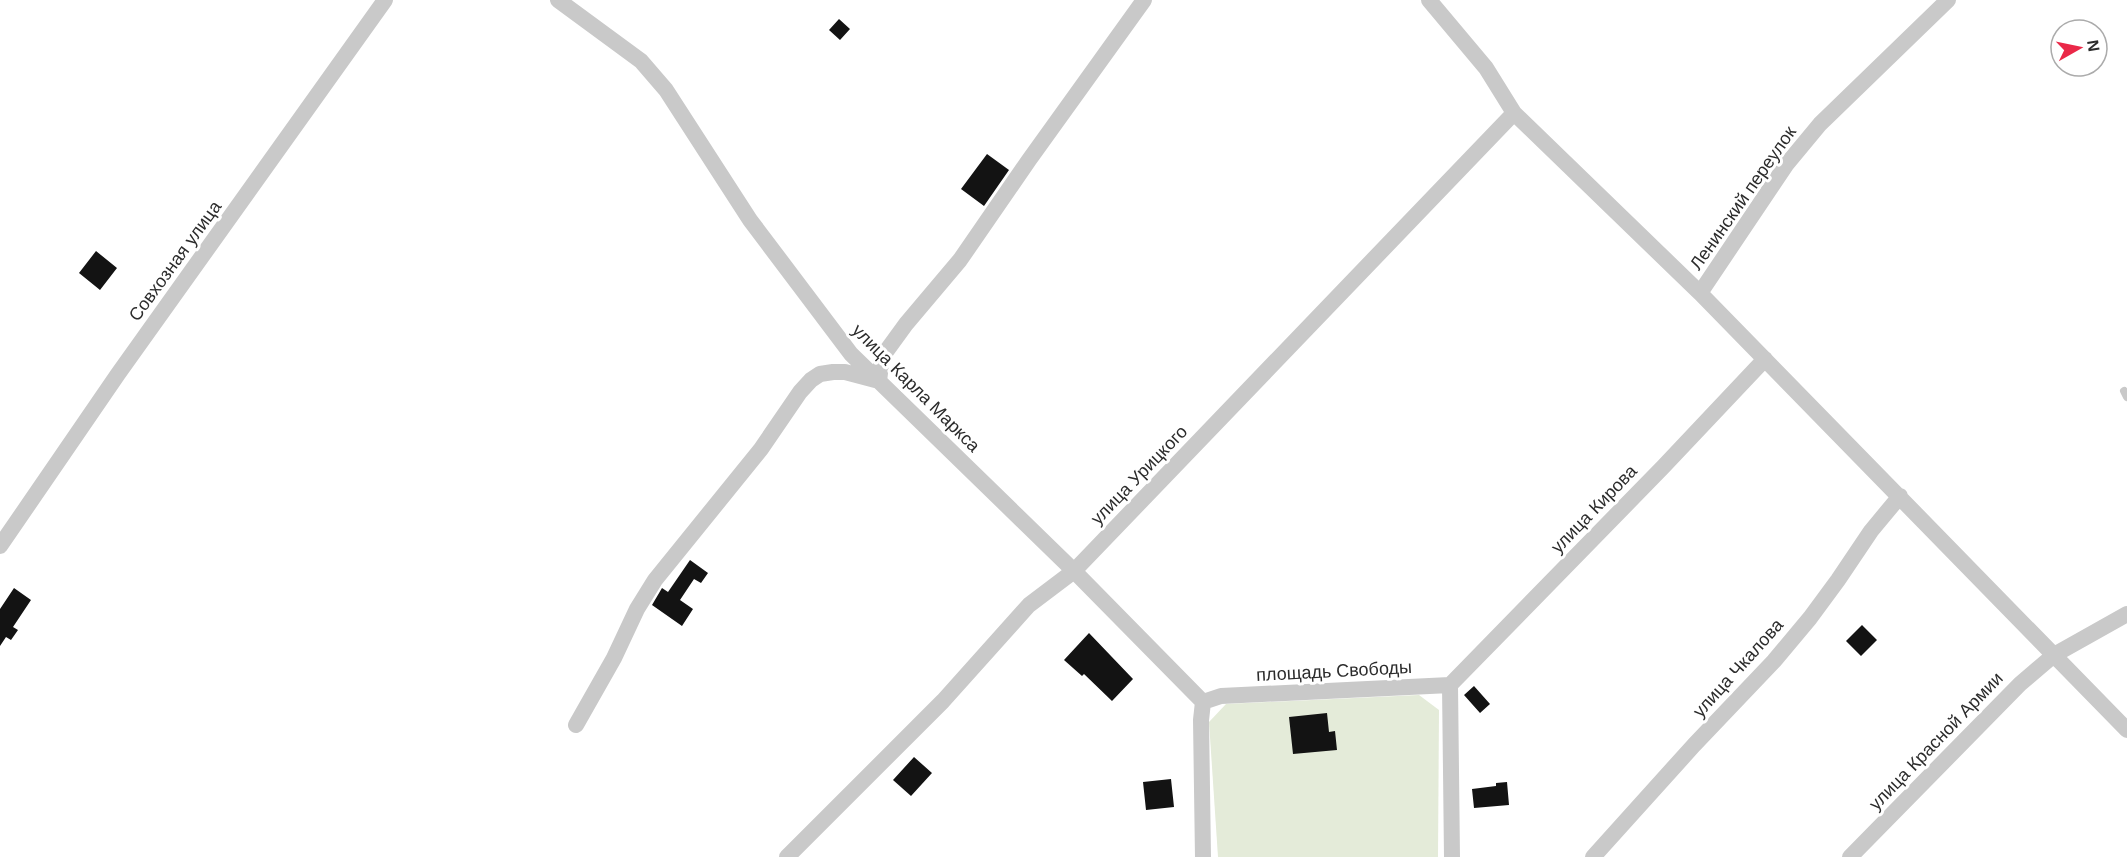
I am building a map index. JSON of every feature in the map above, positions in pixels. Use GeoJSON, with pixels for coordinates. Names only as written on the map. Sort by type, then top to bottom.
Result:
{"type":"FeatureCollection","features":[{"type":"Feature","properties":{"kind":"street","name":"Совхозная улица"},"geometry":{"type":"LineString","coordinates":[[0,546],[118,374],[385,0]]}},
{"type":"Feature","properties":{"kind":"street","name":"улица Карла Маркса"},"geometry":{"type":"LineString","coordinates":[[558,0],[641,61],[666,90],[750,220],[851,354],[1074,571],[1203,702]]}},
{"type":"Feature","properties":{"kind":"street"},"geometry":{"type":"LineString","coordinates":[[576,725],[614,658],[637,609],[655,580],[761,449],[800,392],[820,374],[833,372],[845,372],[879,381],[882,357],[906,324],[960,260],[1144,0]]}},
{"type":"Feature","properties":{"kind":"street"},"geometry":{"type":"LineString","coordinates":[[1429,0],[1486,68],[1514,113],[1700,293],[2127,730]]}},
{"type":"Feature","properties":{"kind":"street","name":"Ленинский переулок"},"geometry":{"type":"LineString","coordinates":[[1700,293],[1786,165],[1820,124],[1948,0]]}},
{"type":"Feature","properties":{"kind":"street","name":"улица Урицкого"},"geometry":{"type":"LineString","coordinates":[[787,857],[942,701],[1029,605],[1074,571],[1514,113]]}},
{"type":"Feature","properties":{"kind":"street","name":"улица Кирова"},"geometry":{"type":"LineString","coordinates":[[1450,685],[1765,359]]}},
{"type":"Feature","properties":{"kind":"street","name":"улица Чкалова"},"geometry":{"type":"LineString","coordinates":[[1593,857],[1788,644],[1838,580],[1871,531],[1900,496]]}},
{"type":"Feature","properties":{"kind":"street","name":"улица Красной Армии"},"geometry":{"type":"LineString","coordinates":[[1850,857],[2019,684],[2054,655],[2127,614]]}},
{"type":"Feature","properties":{"kind":"street"},"geometry":{"type":"LineString","coordinates":[[1450,685],[1452,857]]}},
{"type":"Feature","properties":{"kind":"street","name":"площадь Свободы"},"geometry":{"type":"LineString","coordinates":[[1203,702],[1221,696],[1450,685]]}},
{"type":"Feature","properties":{"kind":"street"},"geometry":{"type":"LineString","coordinates":[[1203,702],[1201,720],[1203,857]]}},
{"type":"Feature","properties":{"kind":"green space"},"geometry":{"type":"Polygon","coordinates":[[[1419,695],[1439,710],[1438,857],[1218,857],[1209,722],[1226,704],[1419,695]]]}},
{"type":"Feature","properties":{"kind":"building"},"geometry":{"type":"Polygon","coordinates":[[[839,19],[850,29],[840,40],[829,30],[839,19]]]}},
{"type":"Feature","properties":{"kind":"building"},"geometry":{"type":"Polygon","coordinates":[[[987,154],[1009,170],[984,206],[961,189],[987,154]]]}},
{"type":"Feature","properties":{"kind":"building"},"geometry":{"type":"Polygon","coordinates":[[[96,251],[117,268],[100,290],[79,273],[96,251]]]}},
{"type":"Feature","properties":{"kind":"building"},"geometry":{"type":"Polygon","coordinates":[[[690,560],[708,573],[701,583],[694,579],[680,600],[693,609],[682,626],[652,605],[662,588],[668,592],[690,560]]]}},
{"type":"Feature","properties":{"kind":"building"},"geometry":{"type":"Polygon","coordinates":[[[14,588],[31,600],[13,627],[18,630],[11,640],[6,637],[0,646],[0,609],[14,588]]]}},
{"type":"Feature","properties":{"kind":"building"},"geometry":{"type":"Polygon","coordinates":[[[1862,625],[1877,640],[1861,656],[1846,641],[1862,625]]]}},
{"type":"Feature","properties":{"kind":"building"},"geometry":{"type":"Polygon","coordinates":[[[1089,633],[1133,679],[1112,701],[1084,674],[1082,676],[1064,660],[1089,633]]]}},
{"type":"Feature","properties":{"kind":"building"},"geometry":{"type":"Polygon","coordinates":[[[1474,686],[1490,704],[1480,713],[1464,695],[1474,686]]]}},
{"type":"Feature","properties":{"kind":"building"},"geometry":{"type":"Polygon","coordinates":[[[1327,713],[1329,732],[1335,731],[1337,750],[1293,754],[1289,717],[1327,713]]]}},
{"type":"Feature","properties":{"kind":"building"},"geometry":{"type":"Polygon","coordinates":[[[914,757],[932,773],[911,796],[893,780],[914,757]]]}},
{"type":"Feature","properties":{"kind":"building"},"geometry":{"type":"Polygon","coordinates":[[[1171,779],[1174,807],[1146,810],[1143,782],[1171,779]]]}},
{"type":"Feature","properties":{"kind":"building"},"geometry":{"type":"Polygon","coordinates":[[[1507,782],[1509,805],[1474,808],[1472,789],[1507,782]]]}}]}
